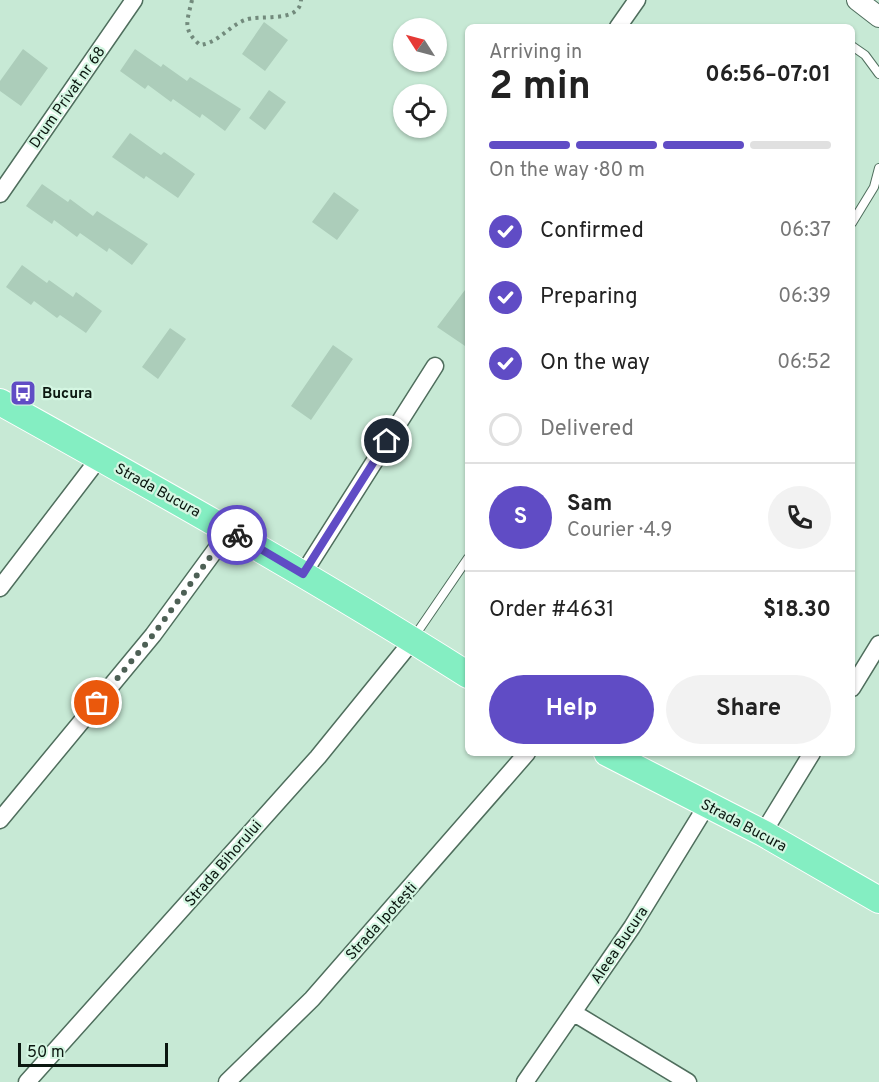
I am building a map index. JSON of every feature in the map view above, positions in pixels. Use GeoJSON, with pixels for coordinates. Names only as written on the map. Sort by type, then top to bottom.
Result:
{"type":"FeatureCollection","features":[{"type":"Feature","properties":{"kind":"main road","name":"Strada Bucura"},"geometry":{"type":"LineString","coordinates":[[0,402],[230,530],[465,673]]}},
{"type":"Feature","properties":{"kind":"main road","name":"Strada Bucura"},"geometry":{"type":"LineString","coordinates":[[613,756],[763,834],[879,900]]}},
{"type":"Feature","properties":{"kind":"street","name":"Drum Privat nr 68"},"geometry":{"type":"LineString","coordinates":[[0,194],[134,0]]}},
{"type":"Feature","properties":{"kind":"street"},"geometry":{"type":"LineString","coordinates":[[620,24],[637,0]]}},
{"type":"Feature","properties":{"kind":"street"},"geometry":{"type":"LineString","coordinates":[[857,0],[879,17]]}},
{"type":"Feature","properties":{"kind":"street"},"geometry":{"type":"LineString","coordinates":[[303,574],[435,366]]}},
{"type":"Feature","properties":{"kind":"street"},"geometry":{"type":"LineString","coordinates":[[0,588],[100,457]]}},
{"type":"Feature","properties":{"kind":"street"},"geometry":{"type":"LineString","coordinates":[[0,820],[153,635],[230,530]]}},
{"type":"Feature","properties":{"kind":"street","name":"Strada Bihorului"},"geometry":{"type":"LineString","coordinates":[[27,1082],[318,757],[412,640]]}},
{"type":"Feature","properties":{"kind":"street"},"geometry":{"type":"LineString","coordinates":[[855,683],[879,644]]}},
{"type":"Feature","properties":{"kind":"street","name":"Strada Ipotești"},"geometry":{"type":"LineString","coordinates":[[227,1082],[312,999],[524,756]]}},
{"type":"Feature","properties":{"kind":"street"},"geometry":{"type":"LineString","coordinates":[[763,834],[810,756]]}},
{"type":"Feature","properties":{"kind":"street","name":"Aleea Bucura"},"geometry":{"type":"LineString","coordinates":[[525,1082],[632,927],[707,805]]}},
{"type":"Feature","properties":{"kind":"street"},"geometry":{"type":"LineString","coordinates":[[574,1012],[688,1082]]}},
{"type":"Feature","properties":{"kind":"lane"},"geometry":{"type":"LineString","coordinates":[[855,48],[865,55],[879,74]]}},
{"type":"Feature","properties":{"kind":"lane"},"geometry":{"type":"LineString","coordinates":[[855,218],[874,187],[879,168]]}},
{"type":"Feature","properties":{"kind":"lane"},"geometry":{"type":"LineString","coordinates":[[412,640],[465,562]]}},
{"type":"Feature","properties":{"kind":"path"},"geometry":{"type":"LineString","coordinates":[[192,0],[186,26],[191,37],[200,45],[208,44],[246,19],[275,17],[295,12],[301,5],[301,0]]}},
{"type":"Feature","properties":{"kind":"building"},"geometry":{"type":"Polygon","coordinates":[[[264,22],[288,40],[265,71],[242,54],[264,22]]]}},
{"type":"Feature","properties":{"kind":"building"},"geometry":{"type":"Polygon","coordinates":[[[23,49],[48,68],[21,106],[0,91],[0,81],[23,49]]]}},
{"type":"Feature","properties":{"kind":"building"},"geometry":{"type":"Polygon","coordinates":[[[135,49],[161,67],[163,64],[187,81],[190,77],[241,109],[225,131],[202,114],[200,118],[173,99],[171,102],[148,85],[145,89],[120,71],[135,49]]]}},
{"type":"Feature","properties":{"kind":"building"},"geometry":{"type":"Polygon","coordinates":[[[269,90],[286,102],[265,130],[249,118],[269,90]]]}},
{"type":"Feature","properties":{"kind":"building"},"geometry":{"type":"Polygon","coordinates":[[[130,133],[161,155],[164,152],[195,174],[178,198],[146,176],[144,179],[112,157],[130,133]]]}},
{"type":"Feature","properties":{"kind":"building"},"geometry":{"type":"Polygon","coordinates":[[[42,184],[68,202],[70,199],[93,216],[97,211],[148,244],[132,265],[109,248],[107,252],[80,233],[77,237],[54,220],[52,224],[26,206],[42,184]]]}},
{"type":"Feature","properties":{"kind":"building"},"geometry":{"type":"Polygon","coordinates":[[[334,192],[359,210],[337,240],[312,222],[334,192]]]}},
{"type":"Feature","properties":{"kind":"building"},"geometry":{"type":"Polygon","coordinates":[[[22,265],[47,283],[49,280],[73,297],[76,292],[102,311],[86,333],[60,315],[57,318],[34,301],[31,305],[6,287],[22,265]]]}},
{"type":"Feature","properties":{"kind":"building"},"geometry":{"type":"Polygon","coordinates":[[[465,290],[465,346],[437,327],[465,290]]]}},
{"type":"Feature","properties":{"kind":"building"},"geometry":{"type":"Polygon","coordinates":[[[170,328],[186,339],[158,379],[142,367],[170,328]]]}},
{"type":"Feature","properties":{"kind":"building"},"geometry":{"type":"Polygon","coordinates":[[[333,345],[353,359],[311,420],[291,406],[333,345]]]}},
{"type":"Feature","properties":{"kind":"way so far"},"geometry":{"type":"LineString","coordinates":[[97,703],[153,635],[230,530],[237,535]]}},
{"type":"Feature","properties":{"kind":"place","name":"Bucura"},"geometry":{"type":"Point","coordinates":[23,393]}},
{"type":"Feature","properties":{"kind":"route"},"geometry":{"type":"LineString","coordinates":[[237,535],[303,574],[387,441]]}}]}
